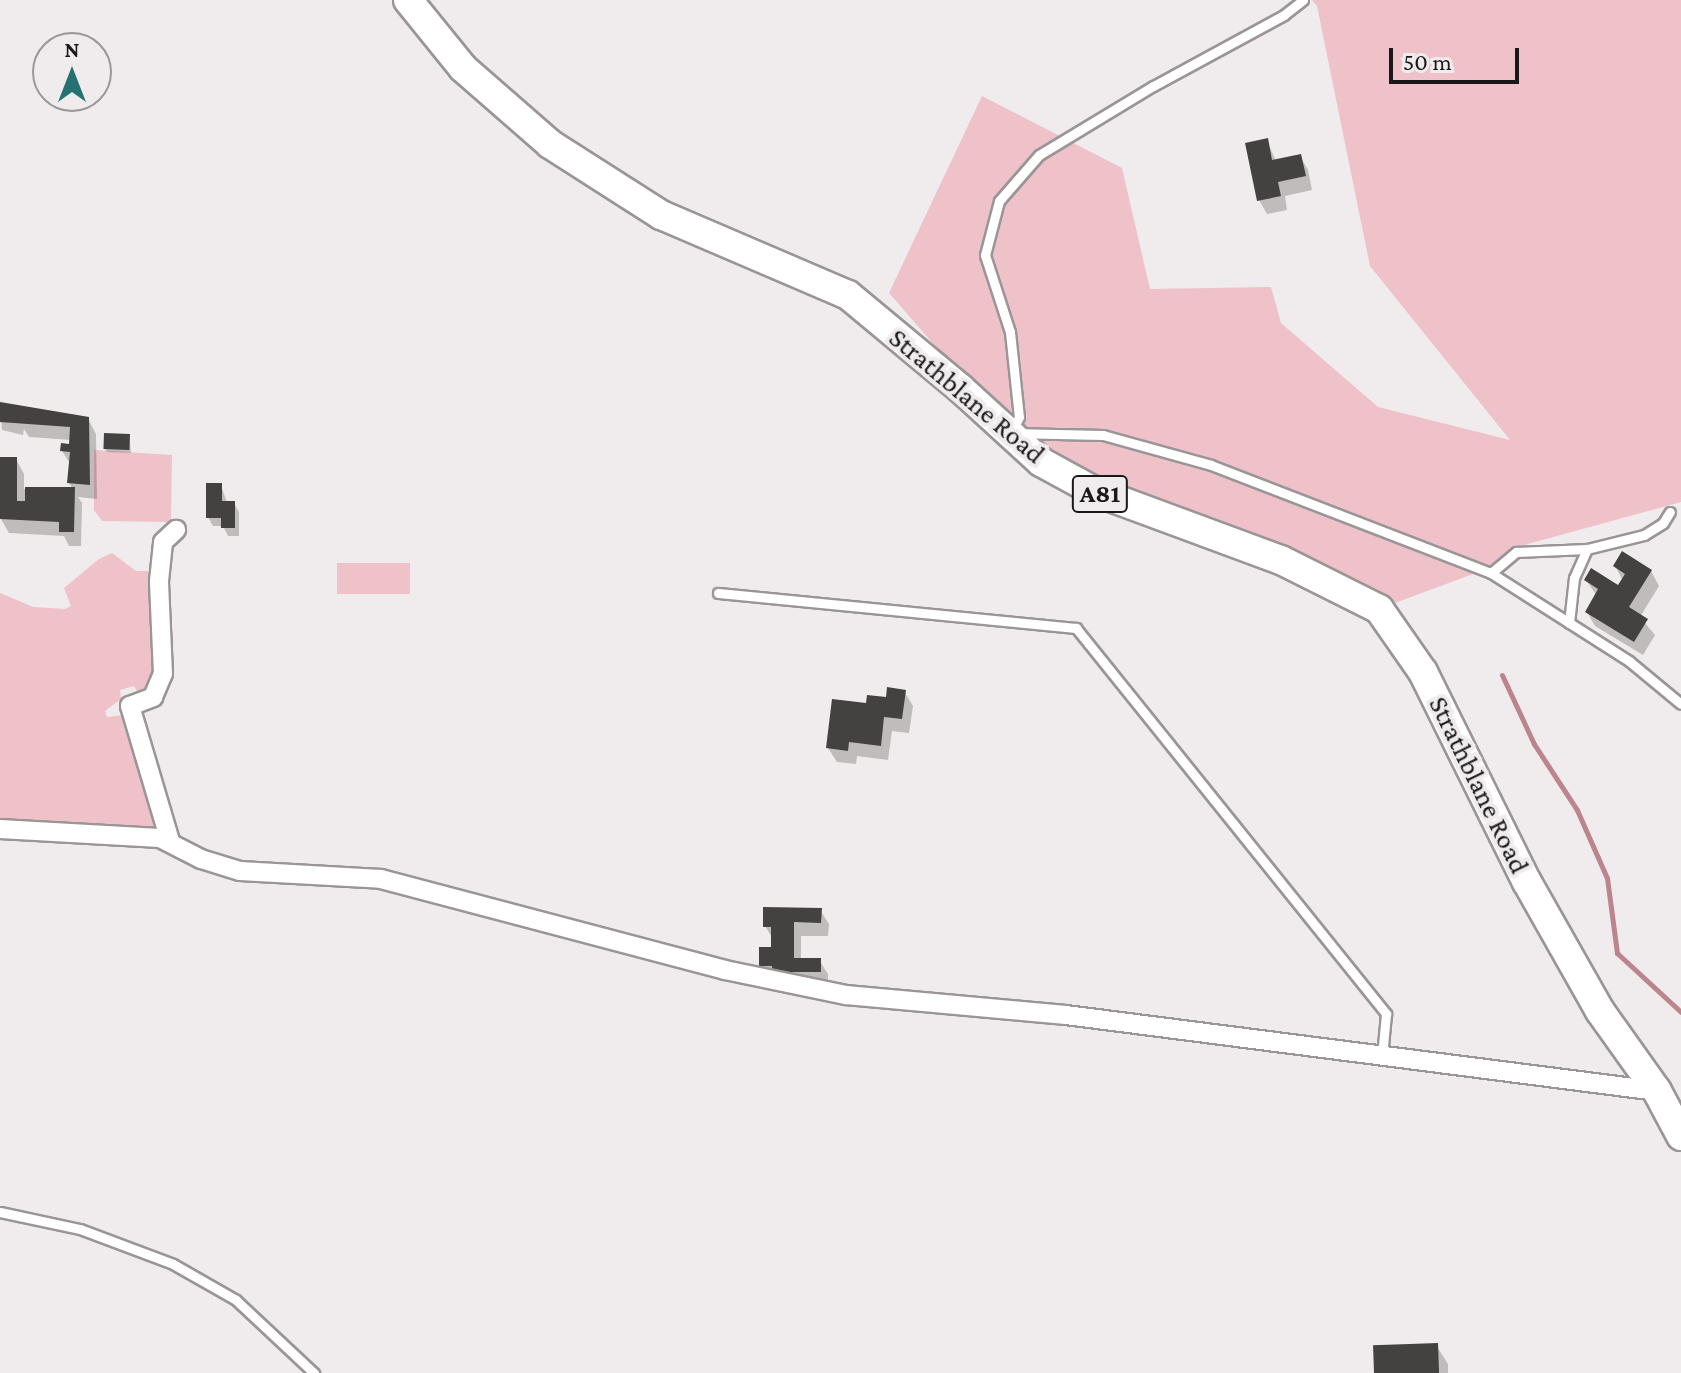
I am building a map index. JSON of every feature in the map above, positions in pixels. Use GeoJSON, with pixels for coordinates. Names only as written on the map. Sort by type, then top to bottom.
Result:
{"type":"FeatureCollection","features":[{"type":"Feature","properties":{"kind":"main road","name":"Strathblane Road"},"geometry":{"type":"LineString","coordinates":[[408,0],[463,68],[550,144],[661,215],[848,295],[960,388],[1041,462],[1094,491],[1281,560],[1379,609],[1423,672],[1527,882],[1600,1011],[1657,1091],[1681,1136]]}},
{"type":"Feature","properties":{"kind":"street"},"geometry":{"type":"LineString","coordinates":[[170,841],[130,706],[153,697],[163,674],[159,581],[163,542],[176,530]]}},
{"type":"Feature","properties":{"kind":"street"},"geometry":{"type":"LineString","coordinates":[[0,829],[170,841],[201,859],[240,871],[381,879],[725,970],[846,995],[1066,1015],[1657,1091]]}},
{"type":"Feature","properties":{"kind":"lane"},"geometry":{"type":"LineString","coordinates":[[1303,0],[1284,15],[1153,86],[1039,155],[999,201],[985,255],[1010,332],[1019,417],[1011,433],[1103,435],[1211,465],[1491,573],[1629,661],[1681,704]]}},
{"type":"Feature","properties":{"kind":"lane"},"geometry":{"type":"LineString","coordinates":[[1491,573],[1516,552],[1587,549],[1644,535],[1663,523],[1670,512]]}},
{"type":"Feature","properties":{"kind":"lane"},"geometry":{"type":"LineString","coordinates":[[1569,623],[1574,578],[1587,549]]}},
{"type":"Feature","properties":{"kind":"lane"},"geometry":{"type":"LineString","coordinates":[[718,593],[1076,628],[1386,1014],[1382,1056]]}},
{"type":"Feature","properties":{"kind":"lane"},"geometry":{"type":"LineString","coordinates":[[0,1212],[80,1229],[173,1264],[236,1300],[314,1373]]}},
{"type":"Feature","properties":{"kind":"shaded area"},"geometry":{"type":"Polygon","coordinates":[[[1312,0],[1681,0],[1681,502],[1517,547],[1489,568],[1379,609],[1153,515],[1011,433],[889,293],[982,96],[1122,168],[1150,289],[1271,287],[1281,323],[1378,407],[1510,440],[1370,266],[1317,6],[1312,0]]]}},
{"type":"Feature","properties":{"kind":"shaded area"},"geometry":{"type":"Polygon","coordinates":[[[94,450],[172,455],[171,522],[102,521],[94,510],[94,450]]]}},
{"type":"Feature","properties":{"kind":"shaded area"},"geometry":{"type":"Polygon","coordinates":[[[112,553],[136,571],[148,571],[154,678],[147,691],[140,696],[134,686],[120,690],[121,699],[105,711],[107,717],[124,715],[155,818],[153,827],[148,830],[0,824],[0,593],[33,607],[65,609],[71,606],[64,588],[99,559],[112,553]]]}},
{"type":"Feature","properties":{"kind":"shaded area"},"geometry":{"type":"Polygon","coordinates":[[[337,563],[410,563],[410,594],[337,594],[337,563]]]}},
{"type":"Feature","properties":{"kind":"building"},"geometry":{"type":"Polygon","coordinates":[[[1268,138],[1272,160],[1301,154],[1306,176],[1278,182],[1281,196],[1257,201],[1245,143],[1268,138]]]}},
{"type":"Feature","properties":{"kind":"building"},"geometry":{"type":"Polygon","coordinates":[[[0,402],[89,417],[90,485],[67,483],[70,452],[60,451],[61,443],[69,444],[70,427],[0,422],[0,402]]]}},
{"type":"Feature","properties":{"kind":"building"},"geometry":{"type":"Polygon","coordinates":[[[104,433],[130,434],[129,450],[103,449],[104,433]]]}},
{"type":"Feature","properties":{"kind":"building"},"geometry":{"type":"Polygon","coordinates":[[[0,457],[17,457],[17,501],[25,501],[25,487],[75,487],[74,532],[59,532],[59,522],[0,519],[0,457]]]}},
{"type":"Feature","properties":{"kind":"building"},"geometry":{"type":"Polygon","coordinates":[[[206,483],[222,483],[222,501],[235,501],[235,528],[221,528],[221,518],[206,518],[206,483]]]}},
{"type":"Feature","properties":{"kind":"building"},"geometry":{"type":"Polygon","coordinates":[[[1622,551],[1652,570],[1629,607],[1648,619],[1634,642],[1585,612],[1598,589],[1584,580],[1591,568],[1618,585],[1625,574],[1613,566],[1622,551]]]}},
{"type":"Feature","properties":{"kind":"building"},"geometry":{"type":"Polygon","coordinates":[[[887,687],[906,690],[902,719],[884,717],[881,746],[849,742],[848,751],[826,748],[832,699],[866,703],[867,695],[886,697],[887,687]]]}},
{"type":"Feature","properties":{"kind":"building"},"geometry":{"type":"Polygon","coordinates":[[[763,907],[822,908],[821,923],[794,922],[794,958],[821,958],[821,972],[772,972],[772,966],[759,966],[759,947],[771,947],[771,927],[763,927],[763,907]]]}},
{"type":"Feature","properties":{"kind":"building"},"geometry":{"type":"Polygon","coordinates":[[[1438,1343],[1439,1373],[1374,1373],[1373,1345],[1438,1343]]]}},
{"type":"Feature","properties":{"kind":"waterway"},"geometry":{"type":"LineString","coordinates":[[1502,675],[1534,744],[1577,810],[1607,878],[1617,953],[1681,1012]]}}]}
